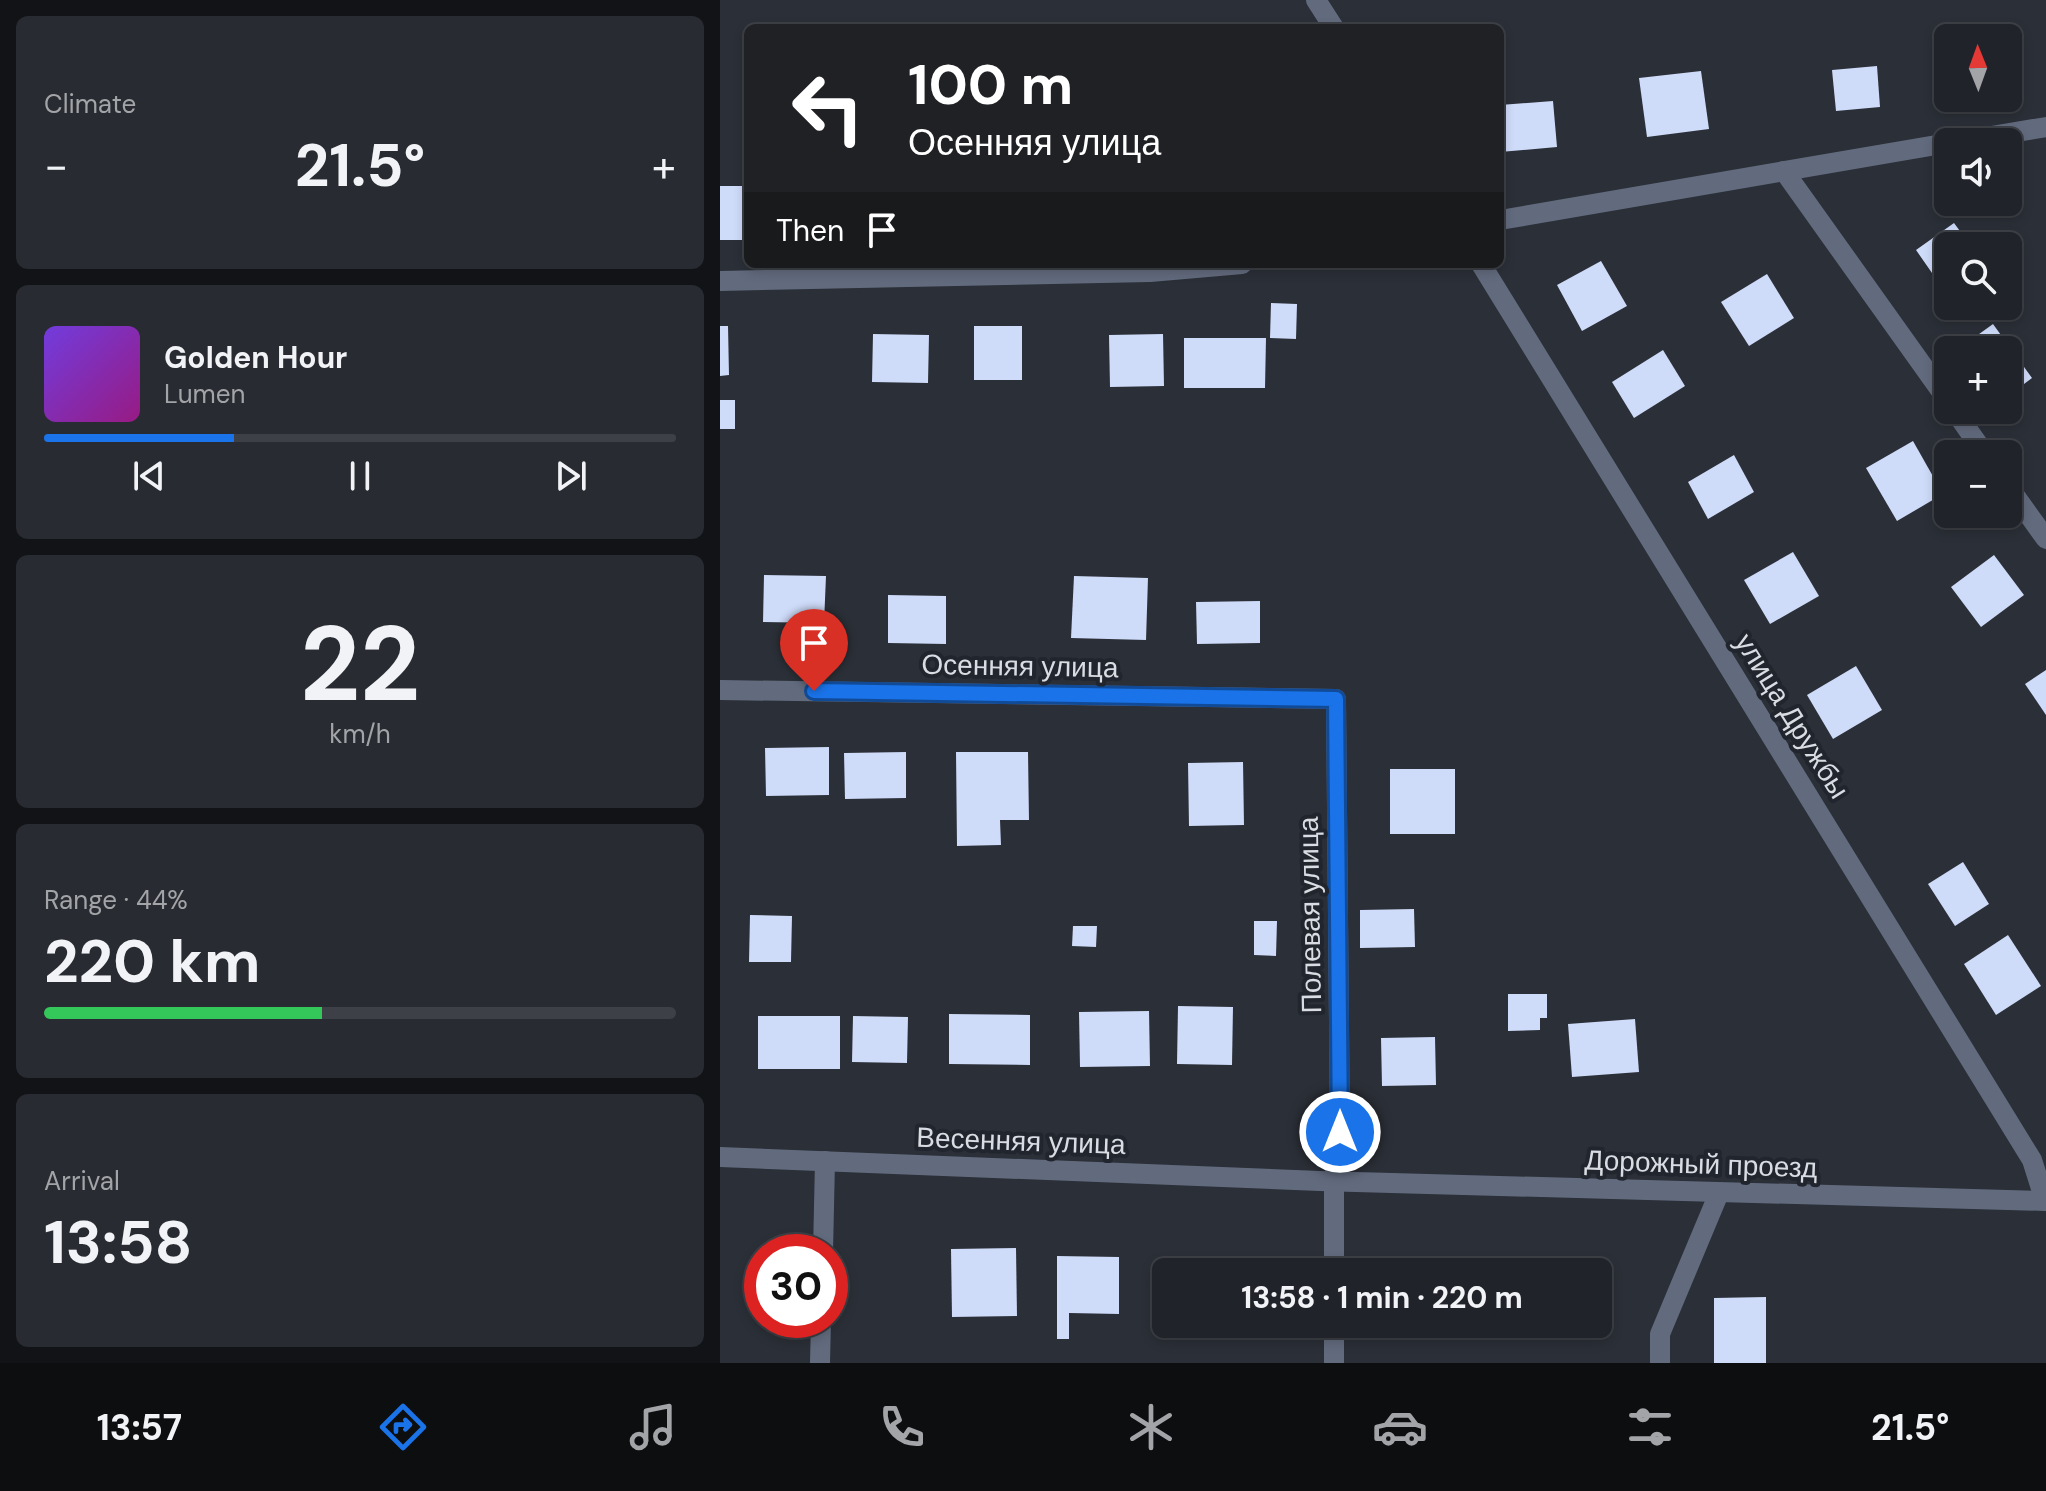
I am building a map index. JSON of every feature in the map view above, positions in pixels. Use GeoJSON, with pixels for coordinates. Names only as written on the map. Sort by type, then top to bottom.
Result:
{"type":"FeatureCollection","features":[{"type":"Feature","properties":{"kind":"street"},"geometry":{"type":"LineString","coordinates":[[1316,0],[1331,24]]}},
{"type":"Feature","properties":{"kind":"street"},"geometry":{"type":"LineString","coordinates":[[2022,131],[2046,127]]}},
{"type":"Feature","properties":{"kind":"street"},"geometry":{"type":"LineString","coordinates":[[1504,219],[1934,145]]}},
{"type":"Feature","properties":{"kind":"street"},"geometry":{"type":"LineString","coordinates":[[1784,171],[1934,381]]}},
{"type":"Feature","properties":{"kind":"street"},"geometry":{"type":"LineString","coordinates":[[720,281],[1150,272],[1196,268]]}},
{"type":"Feature","properties":{"kind":"street","name":"улица Дружбы"},"geometry":{"type":"LineString","coordinates":[[1483,268],[2032,1160],[2046,1201]]}},
{"type":"Feature","properties":{"kind":"street"},"geometry":{"type":"LineString","coordinates":[[2022,506],[2046,539]]}},
{"type":"Feature","properties":{"kind":"street","name":"Осенняя улица"},"geometry":{"type":"LineString","coordinates":[[720,690],[1327,699]]}},
{"type":"Feature","properties":{"kind":"street","name":"Полевая улица"},"geometry":{"type":"LineString","coordinates":[[1327,699],[1340,1132],[1327,1181]]}},
{"type":"Feature","properties":{"kind":"street","name":"Весенняя улица"},"geometry":{"type":"LineString","coordinates":[[720,1157],[1355,1182]]}},
{"type":"Feature","properties":{"kind":"street"},"geometry":{"type":"LineString","coordinates":[[823,1234],[825,1161]]}},
{"type":"Feature","properties":{"kind":"street"},"geometry":{"type":"LineString","coordinates":[[1327,1181],[1333,1258]]}},
{"type":"Feature","properties":{"kind":"street","name":"Дорожный проезд"},"geometry":{"type":"LineString","coordinates":[[1355,1182],[2046,1201]]}},
{"type":"Feature","properties":{"kind":"street"},"geometry":{"type":"LineString","coordinates":[[1660,1363],[1660,1334],[1719,1193]]}},
{"type":"Feature","properties":{"kind":"street"},"geometry":{"type":"LineString","coordinates":[[820,1363],[821,1338]]}},
{"type":"Feature","properties":{"kind":"street"},"geometry":{"type":"LineString","coordinates":[[1334,1338],[1334,1363]]}},
{"type":"Feature","properties":{"kind":"building"},"geometry":{"type":"Polygon","coordinates":[[[1877,66],[1880,107],[1836,111],[1832,70],[1877,66]]]}},
{"type":"Feature","properties":{"kind":"building"},"geometry":{"type":"Polygon","coordinates":[[[1701,71],[1709,129],[1647,137],[1639,78],[1701,71]]]}},
{"type":"Feature","properties":{"kind":"building"},"geometry":{"type":"Polygon","coordinates":[[[1553,101],[1557,147],[1504,152],[1504,105],[1553,101]]]}},
{"type":"Feature","properties":{"kind":"building"},"geometry":{"type":"Polygon","coordinates":[[[720,186],[743,186],[744,240],[720,240],[720,186]]]}},
{"type":"Feature","properties":{"kind":"building"},"geometry":{"type":"Polygon","coordinates":[[[1954,223],[1961,232],[1941,232],[1954,223]]]}},
{"type":"Feature","properties":{"kind":"building"},"geometry":{"type":"Polygon","coordinates":[[[1934,237],[1934,276],[1916,250],[1934,237]]]}},
{"type":"Feature","properties":{"kind":"building"},"geometry":{"type":"Polygon","coordinates":[[[1601,261],[1627,306],[1582,331],[1557,285],[1601,261]]]}},
{"type":"Feature","properties":{"kind":"building"},"geometry":{"type":"Polygon","coordinates":[[[1767,274],[1794,318],[1749,346],[1721,302],[1767,274]]]}},
{"type":"Feature","properties":{"kind":"building"},"geometry":{"type":"Polygon","coordinates":[[[1271,303],[1297,304],[1296,339],[1270,338],[1271,303]]]}},
{"type":"Feature","properties":{"kind":"building"},"geometry":{"type":"Polygon","coordinates":[[[1993,324],[2002,336],[1976,336],[1993,324]]]}},
{"type":"Feature","properties":{"kind":"building"},"geometry":{"type":"Polygon","coordinates":[[[720,326],[728,326],[729,375],[720,376],[720,326]]]}},
{"type":"Feature","properties":{"kind":"building"},"geometry":{"type":"Polygon","coordinates":[[[974,326],[1022,326],[1022,380],[974,380],[974,326]]]}},
{"type":"Feature","properties":{"kind":"building"},"geometry":{"type":"Polygon","coordinates":[[[873,334],[929,335],[928,383],[872,382],[873,334]]]}},
{"type":"Feature","properties":{"kind":"building"},"geometry":{"type":"Polygon","coordinates":[[[1163,334],[1164,386],[1110,387],[1109,335],[1163,334]]]}},
{"type":"Feature","properties":{"kind":"building"},"geometry":{"type":"Polygon","coordinates":[[[1184,338],[1266,338],[1265,388],[1184,388],[1184,338]]]}},
{"type":"Feature","properties":{"kind":"building"},"geometry":{"type":"Polygon","coordinates":[[[1663,350],[1685,386],[1634,418],[1612,382],[1663,350]]]}},
{"type":"Feature","properties":{"kind":"building"},"geometry":{"type":"Polygon","coordinates":[[[2022,364],[2032,378],[2022,386],[2022,364]]]}},
{"type":"Feature","properties":{"kind":"building"},"geometry":{"type":"Polygon","coordinates":[[[720,400],[735,400],[735,429],[720,429],[720,400]]]}},
{"type":"Feature","properties":{"kind":"building"},"geometry":{"type":"Polygon","coordinates":[[[1913,441],[1934,478],[1934,499],[1897,521],[1866,468],[1913,441]]]}},
{"type":"Feature","properties":{"kind":"building"},"geometry":{"type":"Polygon","coordinates":[[[1734,455],[1754,492],[1708,519],[1688,482],[1734,455]]]}},
{"type":"Feature","properties":{"kind":"building"},"geometry":{"type":"Polygon","coordinates":[[[1793,552],[1819,596],[1770,624],[1744,580],[1793,552]]]}},
{"type":"Feature","properties":{"kind":"building"},"geometry":{"type":"Polygon","coordinates":[[[1994,555],[2024,595],[1981,627],[1951,587],[1994,555]]]}},
{"type":"Feature","properties":{"kind":"building"},"geometry":{"type":"Polygon","coordinates":[[[764,575],[826,576],[824,623],[763,622],[764,575]]]}},
{"type":"Feature","properties":{"kind":"building"},"geometry":{"type":"Polygon","coordinates":[[[1074,576],[1148,578],[1146,640],[1071,638],[1074,576]]]}},
{"type":"Feature","properties":{"kind":"building"},"geometry":{"type":"Polygon","coordinates":[[[888,595],[946,596],[946,644],[888,643],[888,595]]]}},
{"type":"Feature","properties":{"kind":"building"},"geometry":{"type":"Polygon","coordinates":[[[1260,601],[1260,643],[1197,644],[1196,602],[1260,601]]]}},
{"type":"Feature","properties":{"kind":"building"},"geometry":{"type":"Polygon","coordinates":[[[1856,666],[1882,710],[1833,739],[1807,695],[1856,666]]]}},
{"type":"Feature","properties":{"kind":"building"},"geometry":{"type":"Polygon","coordinates":[[[2046,670],[2046,715],[2025,684],[2046,670]]]}},
{"type":"Feature","properties":{"kind":"building"},"geometry":{"type":"Polygon","coordinates":[[[829,747],[829,795],[766,796],[765,748],[829,747]]]}},
{"type":"Feature","properties":{"kind":"building"},"geometry":{"type":"Polygon","coordinates":[[[906,752],[906,798],[845,799],[844,753],[906,752]]]}},
{"type":"Feature","properties":{"kind":"building"},"geometry":{"type":"Polygon","coordinates":[[[956,752],[1028,752],[1029,820],[1000,820],[1001,845],[957,846],[956,752]]]}},
{"type":"Feature","properties":{"kind":"building"},"geometry":{"type":"Polygon","coordinates":[[[1243,762],[1244,825],[1189,826],[1188,763],[1243,762]]]}},
{"type":"Feature","properties":{"kind":"building"},"geometry":{"type":"Polygon","coordinates":[[[1390,769],[1455,769],[1455,834],[1390,834],[1390,769]]]}},
{"type":"Feature","properties":{"kind":"building"},"geometry":{"type":"Polygon","coordinates":[[[1963,862],[1989,904],[1955,926],[1928,884],[1963,862]]]}},
{"type":"Feature","properties":{"kind":"building"},"geometry":{"type":"Polygon","coordinates":[[[1414,909],[1415,947],[1360,948],[1360,910],[1414,909]]]}},
{"type":"Feature","properties":{"kind":"building"},"geometry":{"type":"Polygon","coordinates":[[[750,915],[792,916],[791,962],[749,962],[750,915]]]}},
{"type":"Feature","properties":{"kind":"building"},"geometry":{"type":"Polygon","coordinates":[[[1254,921],[1277,921],[1276,956],[1254,955],[1254,921]]]}},
{"type":"Feature","properties":{"kind":"building"},"geometry":{"type":"Polygon","coordinates":[[[1073,926],[1097,926],[1096,947],[1072,946],[1073,926]]]}},
{"type":"Feature","properties":{"kind":"building"},"geometry":{"type":"Polygon","coordinates":[[[2008,935],[2041,986],[1996,1015],[1964,964],[2008,935]]]}},
{"type":"Feature","properties":{"kind":"building"},"geometry":{"type":"Polygon","coordinates":[[[1508,994],[1547,994],[1547,1018],[1540,1018],[1540,1030],[1508,1031],[1508,994]]]}},
{"type":"Feature","properties":{"kind":"building"},"geometry":{"type":"Polygon","coordinates":[[[1178,1006],[1233,1007],[1232,1065],[1177,1064],[1178,1006]]]}},
{"type":"Feature","properties":{"kind":"building"},"geometry":{"type":"Polygon","coordinates":[[[1149,1011],[1150,1066],[1080,1067],[1079,1012],[1149,1011]]]}},
{"type":"Feature","properties":{"kind":"building"},"geometry":{"type":"Polygon","coordinates":[[[949,1014],[1030,1015],[1030,1065],[949,1064],[949,1014]]]}},
{"type":"Feature","properties":{"kind":"building"},"geometry":{"type":"Polygon","coordinates":[[[758,1016],[840,1016],[840,1069],[758,1069],[758,1016]]]}},
{"type":"Feature","properties":{"kind":"building"},"geometry":{"type":"Polygon","coordinates":[[[853,1016],[908,1017],[907,1063],[852,1062],[853,1016]]]}},
{"type":"Feature","properties":{"kind":"building"},"geometry":{"type":"Polygon","coordinates":[[[1635,1019],[1639,1072],[1572,1077],[1568,1024],[1635,1019]]]}},
{"type":"Feature","properties":{"kind":"building"},"geometry":{"type":"Polygon","coordinates":[[[1435,1037],[1436,1085],[1382,1086],[1381,1038],[1435,1037]]]}},
{"type":"Feature","properties":{"kind":"building"},"geometry":{"type":"Polygon","coordinates":[[[1016,1248],[1017,1316],[952,1317],[951,1249],[1016,1248]]]}},
{"type":"Feature","properties":{"kind":"building"},"geometry":{"type":"Polygon","coordinates":[[[1057,1256],[1119,1257],[1119,1314],[1069,1313],[1069,1339],[1057,1339],[1057,1256]]]}},
{"type":"Feature","properties":{"kind":"building"},"geometry":{"type":"Polygon","coordinates":[[[1766,1297],[1766,1363],[1714,1363],[1714,1298],[1766,1297]]]}},
{"type":"Feature","properties":{"kind":"route"},"geometry":{"type":"LineString","coordinates":[[814,691],[1336,699],[1340,1132]]}}]}
